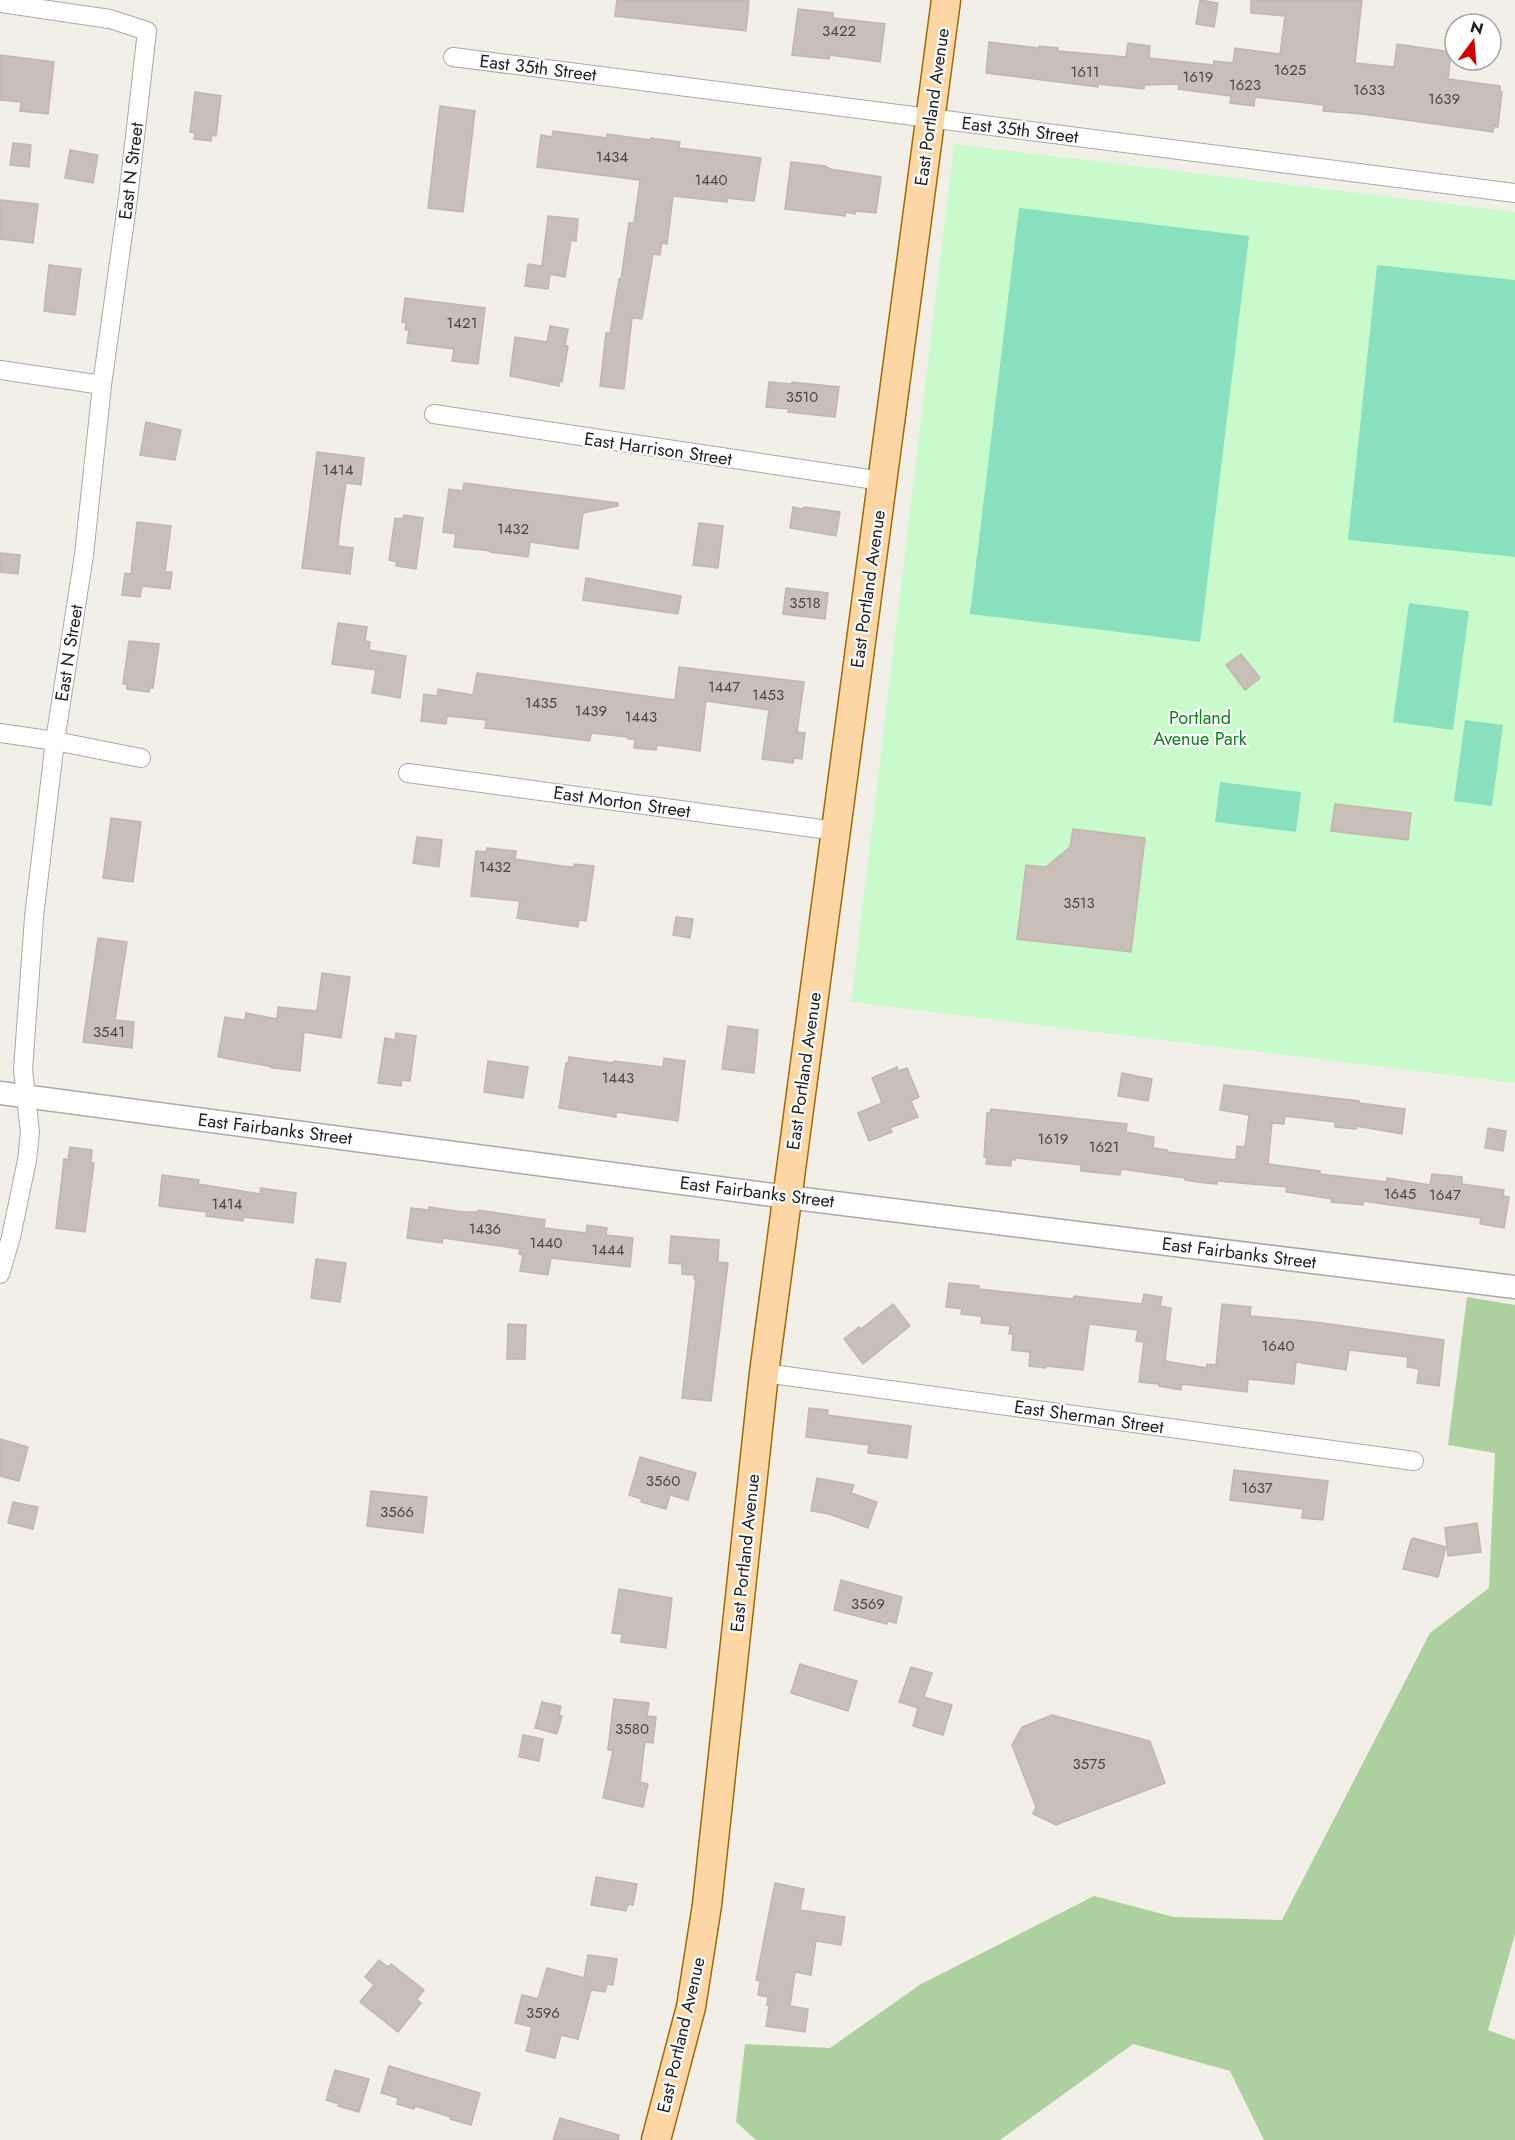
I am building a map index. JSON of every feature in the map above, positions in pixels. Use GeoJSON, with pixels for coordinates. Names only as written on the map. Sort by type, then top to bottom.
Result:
{"type":"FeatureCollection","features":[{"type":"Feature","properties":{"kind":"main road","name":"East Portland Avenue"},"geometry":{"type":"LineString","coordinates":[[656,2140],[691,2007],[707,1905],[764,1373],[946,0]]}},
{"type":"Feature","properties":{"kind":"street","name":"East N Street"},"geometry":{"type":"LineString","coordinates":[[0,3],[110,19],[147,31],[128,198],[102,385],[84,555],[55,741],[34,917],[23,1070],[30,1132],[27,1160],[11,1237],[0,1274]]}},
{"type":"Feature","properties":{"kind":"street","name":"East 35th Street"},"geometry":{"type":"LineString","coordinates":[[453,57],[1515,193]]}},
{"type":"Feature","properties":{"kind":"street"},"geometry":{"type":"LineString","coordinates":[[0,370],[102,385]]}},
{"type":"Feature","properties":{"kind":"street","name":"East Harrison Street"},"geometry":{"type":"LineString","coordinates":[[434,414],[882,481]]}},
{"type":"Feature","properties":{"kind":"street"},"geometry":{"type":"LineString","coordinates":[[0,733],[141,758]]}},
{"type":"Feature","properties":{"kind":"street","name":"East Morton Street"},"geometry":{"type":"LineString","coordinates":[[408,773],[836,831]]}},
{"type":"Feature","properties":{"kind":"street","name":"East Fairbanks Street"},"geometry":{"type":"LineString","coordinates":[[0,1093],[787,1197],[1515,1287]]}},
{"type":"Feature","properties":{"kind":"street","name":"East Sherman Street"},"geometry":{"type":"LineString","coordinates":[[764,1373],[1414,1461]]}},
{"type":"Feature","properties":{"kind":"green space","name":"Portland Avenue Park"},"geometry":{"type":"Polygon","coordinates":[[[954,144],[1515,212],[1515,1083],[851,1002],[954,144]]]}},
{"type":"Feature","properties":{"kind":"green space"},"geometry":{"type":"Polygon","coordinates":[[[1019,208],[1249,236],[1200,642],[970,614],[1019,208]]]}},
{"type":"Feature","properties":{"kind":"green space"},"geometry":{"type":"Polygon","coordinates":[[[1377,265],[1515,280],[1515,557],[1348,540],[1377,265]]]}},
{"type":"Feature","properties":{"kind":"green space"},"geometry":{"type":"Polygon","coordinates":[[[1409,603],[1469,611],[1453,730],[1393,722],[1409,603]]]}},
{"type":"Feature","properties":{"kind":"green space"},"geometry":{"type":"Polygon","coordinates":[[[1465,720],[1503,725],[1492,806],[1454,801],[1465,720]]]}},
{"type":"Feature","properties":{"kind":"green space"},"geometry":{"type":"Polygon","coordinates":[[[1220,782],[1301,792],[1296,832],[1215,822],[1220,782]]]}},
{"type":"Feature","properties":{"kind":"green space"},"geometry":{"type":"Polygon","coordinates":[[[1467,1297],[1515,1305],[1515,1934],[1488,2030],[1515,2040],[1515,2140],[1264,2140],[1230,2071],[1133,2044],[1000,2140],[756,2140],[736,2122],[745,2044],[830,2048],[921,1984],[1094,1896],[1174,1917],[1282,1920],[1430,1633],[1489,1588],[1495,1453],[1448,1445],[1467,1297]]]}},
{"type":"Feature","properties":{"kind":"building"},"geometry":{"type":"Polygon","coordinates":[[[617,0],[749,0],[746,31],[615,16],[617,0]]]}},
{"type":"Feature","properties":{"kind":"building"},"geometry":{"type":"Polygon","coordinates":[[[1200,0],[1218,3],[1214,27],[1196,24],[1200,0]]]}},
{"type":"Feature","properties":{"kind":"building"},"geometry":{"type":"Polygon","coordinates":[[[1251,0],[1362,0],[1355,63],[1394,67],[1397,44],[1443,51],[1443,72],[1449,72],[1448,79],[1500,86],[1500,92],[1502,92],[1498,127],[1494,126],[1493,132],[1362,114],[1323,111],[1324,105],[1255,97],[1254,106],[1230,103],[1231,96],[1178,89],[1179,84],[1144,85],[1144,89],[1098,84],[1098,87],[986,73],[989,42],[1126,57],[1128,43],[1150,46],[1149,58],[1213,65],[1214,61],[1233,63],[1235,48],[1280,54],[1285,16],[1251,13],[1251,0]]]}},
{"type":"Feature","properties":{"kind":"building"},"geometry":{"type":"Polygon","coordinates":[[[798,9],[833,13],[833,18],[885,24],[880,62],[830,55],[829,59],[792,55],[798,9]]]}},
{"type":"Feature","properties":{"kind":"building"},"geometry":{"type":"Polygon","coordinates":[[[0,55],[54,62],[48,114],[20,111],[21,102],[0,100],[0,55]]]}},
{"type":"Feature","properties":{"kind":"building"},"geometry":{"type":"Polygon","coordinates":[[[195,92],[221,96],[216,136],[212,135],[211,141],[194,139],[195,133],[190,132],[195,92]]]}},
{"type":"Feature","properties":{"kind":"building"},"geometry":{"type":"Polygon","coordinates":[[[440,106],[475,111],[463,212],[428,208],[440,106]]]}},
{"type":"Feature","properties":{"kind":"building"},"geometry":{"type":"Polygon","coordinates":[[[553,131],[607,138],[607,134],[650,140],[651,138],[680,142],[679,148],[761,158],[754,201],[727,198],[727,202],[673,196],[667,244],[662,243],[660,255],[653,254],[642,319],[632,318],[624,389],[600,386],[606,333],[610,333],[629,223],[634,223],[640,180],[537,167],[541,135],[552,137],[553,131]]]}},
{"type":"Feature","properties":{"kind":"building"},"geometry":{"type":"Polygon","coordinates":[[[13,143],[31,145],[29,167],[10,165],[13,143]]]}},
{"type":"Feature","properties":{"kind":"building"},"geometry":{"type":"Polygon","coordinates":[[[70,150],[98,155],[93,183],[65,178],[70,150]]]}},
{"type":"Feature","properties":{"kind":"building"},"geometry":{"type":"Polygon","coordinates":[[[791,162],[881,177],[876,213],[855,211],[855,214],[845,212],[845,216],[785,209],[791,162]]]}},
{"type":"Feature","properties":{"kind":"building"},"geometry":{"type":"Polygon","coordinates":[[[0,200],[38,204],[33,243],[0,239],[0,200]]]}},
{"type":"Feature","properties":{"kind":"building"},"geometry":{"type":"Polygon","coordinates":[[[548,216],[578,219],[576,241],[571,240],[565,277],[550,274],[548,289],[525,286],[528,264],[542,266],[548,216]]]}},
{"type":"Feature","properties":{"kind":"building"},"geometry":{"type":"Polygon","coordinates":[[[49,265],[81,269],[75,315],[44,311],[49,265]]]}},
{"type":"Feature","properties":{"kind":"building"},"geometry":{"type":"Polygon","coordinates":[[[405,298],[485,308],[478,364],[452,361],[454,349],[407,343],[409,330],[405,330],[406,323],[402,322],[405,298]]]}},
{"type":"Feature","properties":{"kind":"building"},"geometry":{"type":"Polygon","coordinates":[[[550,326],[568,329],[565,345],[568,346],[562,382],[559,381],[559,386],[510,376],[515,337],[547,342],[550,326]]]}},
{"type":"Feature","properties":{"kind":"building"},"geometry":{"type":"Polygon","coordinates":[[[769,382],[839,387],[835,417],[766,407],[769,382]]]}},
{"type":"Feature","properties":{"kind":"building"},"geometry":{"type":"Polygon","coordinates":[[[146,422],[181,430],[175,460],[140,455],[146,422]]]}},
{"type":"Feature","properties":{"kind":"building"},"geometry":{"type":"Polygon","coordinates":[[[317,452],[364,458],[361,485],[346,483],[340,525],[338,546],[353,548],[350,574],[302,568],[317,452]]]}},
{"type":"Feature","properties":{"kind":"building"},"geometry":{"type":"Polygon","coordinates":[[[464,483],[618,503],[618,506],[583,513],[578,549],[530,542],[528,557],[454,547],[456,534],[443,532],[449,489],[463,491],[464,483]]]}},
{"type":"Feature","properties":{"kind":"building"},"geometry":{"type":"Polygon","coordinates":[[[793,507],[840,512],[836,536],[790,528],[793,507]]]}},
{"type":"Feature","properties":{"kind":"building"},"geometry":{"type":"Polygon","coordinates":[[[404,515],[423,518],[416,569],[396,566],[397,562],[389,560],[395,518],[403,519],[404,515]]]}},
{"type":"Feature","properties":{"kind":"building"},"geometry":{"type":"Polygon","coordinates":[[[137,522],[171,526],[165,572],[172,572],[170,589],[142,586],[140,597],[122,595],[125,573],[131,574],[137,522]]]}},
{"type":"Feature","properties":{"kind":"building"},"geometry":{"type":"Polygon","coordinates":[[[699,523],[723,526],[718,568],[693,565],[699,523]]]}},
{"type":"Feature","properties":{"kind":"building"},"geometry":{"type":"Polygon","coordinates":[[[0,553],[20,555],[18,574],[0,572],[0,553]]]}},
{"type":"Feature","properties":{"kind":"building"},"geometry":{"type":"Polygon","coordinates":[[[586,578],[681,596],[678,614],[583,600],[586,578]]]}},
{"type":"Feature","properties":{"kind":"building"},"geometry":{"type":"Polygon","coordinates":[[[786,588],[828,593],[825,619],[783,614],[786,588]]]}},
{"type":"Feature","properties":{"kind":"building"},"geometry":{"type":"Polygon","coordinates":[[[338,623],[367,627],[365,641],[370,642],[369,650],[406,656],[400,698],[372,693],[376,670],[332,664],[338,623]]]}},
{"type":"Feature","properties":{"kind":"building"},"geometry":{"type":"Polygon","coordinates":[[[129,641],[159,644],[153,688],[150,688],[149,692],[127,689],[127,684],[123,684],[129,641]]]}},
{"type":"Feature","properties":{"kind":"building"},"geometry":{"type":"Polygon","coordinates":[[[1241,654],[1260,678],[1245,690],[1226,665],[1241,654]]]}},
{"type":"Feature","properties":{"kind":"building"},"geometry":{"type":"Polygon","coordinates":[[[679,667],[804,682],[797,732],[805,733],[802,759],[794,758],[793,763],[762,759],[769,710],[706,701],[700,751],[657,745],[656,750],[634,748],[635,739],[591,733],[590,741],[485,728],[486,720],[447,716],[446,724],[421,721],[424,694],[437,696],[438,689],[473,695],[477,673],[675,700],[679,667]]]}},
{"type":"Feature","properties":{"kind":"building"},"geometry":{"type":"Polygon","coordinates":[[[1335,804],[1411,813],[1408,840],[1331,831],[1335,804]]]}},
{"type":"Feature","properties":{"kind":"building"},"geometry":{"type":"Polygon","coordinates":[[[111,818],[141,822],[133,882],[103,878],[111,818]]]}},
{"type":"Feature","properties":{"kind":"building"},"geometry":{"type":"Polygon","coordinates":[[[1073,829],[1145,838],[1131,952],[1017,939],[1026,865],[1046,867],[1070,847],[1073,829]]]}},
{"type":"Feature","properties":{"kind":"building"},"geometry":{"type":"Polygon","coordinates":[[[417,837],[442,840],[439,867],[413,863],[417,837]]]}},
{"type":"Feature","properties":{"kind":"building"},"geometry":{"type":"Polygon","coordinates":[[[487,848],[516,851],[515,859],[562,866],[574,867],[574,864],[594,866],[586,921],[579,920],[578,927],[517,918],[520,901],[471,896],[476,851],[486,852],[487,848]]]}},
{"type":"Feature","properties":{"kind":"building"},"geometry":{"type":"Polygon","coordinates":[[[676,917],[693,919],[690,938],[673,935],[676,917]]]}},
{"type":"Feature","properties":{"kind":"building"},"geometry":{"type":"Polygon","coordinates":[[[98,938],[127,942],[115,1020],[134,1022],[132,1048],[83,1042],[98,938]]]}},
{"type":"Feature","properties":{"kind":"building"},"geometry":{"type":"Polygon","coordinates":[[[322,973],[350,977],[341,1038],[304,1032],[300,1071],[218,1057],[225,1017],[245,1020],[246,1013],[277,1019],[278,1007],[317,1011],[322,973]]]}},
{"type":"Feature","properties":{"kind":"building"},"geometry":{"type":"Polygon","coordinates":[[[728,1026],[758,1030],[754,1073],[722,1069],[728,1026]]]}},
{"type":"Feature","properties":{"kind":"building"},"geometry":{"type":"Polygon","coordinates":[[[396,1033],[416,1036],[410,1081],[402,1080],[401,1086],[378,1083],[385,1038],[395,1040],[396,1033]]]}},
{"type":"Feature","properties":{"kind":"building"},"geometry":{"type":"Polygon","coordinates":[[[569,1057],[663,1067],[664,1058],[685,1061],[678,1121],[616,1112],[616,1117],[559,1108],[569,1057]]]}},
{"type":"Feature","properties":{"kind":"building"},"geometry":{"type":"Polygon","coordinates":[[[488,1061],[528,1067],[523,1098],[484,1092],[488,1061]]]}},
{"type":"Feature","properties":{"kind":"building"},"geometry":{"type":"Polygon","coordinates":[[[897,1067],[898,1071],[907,1068],[919,1097],[911,1101],[918,1117],[890,1128],[892,1132],[869,1141],[858,1113],[882,1103],[872,1078],[897,1067]]]}},
{"type":"Feature","properties":{"kind":"building"},"geometry":{"type":"Polygon","coordinates":[[[1122,1073],[1152,1079],[1148,1101],[1118,1096],[1122,1073]]]}},
{"type":"Feature","properties":{"kind":"building"},"geometry":{"type":"Polygon","coordinates":[[[1224,1085],[1359,1101],[1359,1103],[1405,1109],[1402,1134],[1356,1126],[1356,1129],[1335,1127],[1335,1122],[1285,1116],[1284,1124],[1272,1123],[1268,1164],[1320,1171],[1320,1174],[1387,1182],[1387,1178],[1430,1185],[1432,1174],[1462,1177],[1462,1184],[1504,1190],[1503,1196],[1509,1197],[1504,1228],[1480,1224],[1481,1218],[1363,1201],[1363,1205],[1331,1202],[1332,1199],[1286,1192],[1287,1187],[1217,1181],[1217,1184],[1205,1183],[1121,1169],[1120,1175],[1081,1171],[1081,1165],[1015,1158],[1015,1160],[1011,1159],[1011,1166],[986,1164],[987,1157],[984,1157],[987,1113],[990,1113],[991,1109],[1127,1124],[1126,1132],[1154,1137],[1153,1148],[1167,1150],[1167,1152],[1236,1160],[1237,1146],[1245,1147],[1249,1115],[1220,1110],[1224,1085]]]}},
{"type":"Feature","properties":{"kind":"building"},"geometry":{"type":"Polygon","coordinates":[[[1488,1128],[1506,1131],[1503,1151],[1485,1148],[1488,1128]]]}},
{"type":"Feature","properties":{"kind":"building"},"geometry":{"type":"Polygon","coordinates":[[[70,1147],[92,1150],[91,1163],[94,1163],[85,1232],[56,1228],[64,1159],[68,1160],[70,1147]]]}},
{"type":"Feature","properties":{"kind":"building"},"geometry":{"type":"Polygon","coordinates":[[[162,1175],[199,1180],[198,1184],[260,1194],[261,1188],[296,1193],[293,1223],[243,1217],[243,1221],[206,1216],[207,1212],[159,1206],[162,1175]]]}},
{"type":"Feature","properties":{"kind":"building"},"geometry":{"type":"Polygon","coordinates":[[[429,1207],[463,1212],[478,1212],[478,1210],[545,1220],[544,1228],[586,1233],[587,1225],[607,1228],[606,1235],[633,1238],[630,1267],[551,1258],[548,1275],[520,1271],[523,1255],[519,1254],[520,1249],[443,1238],[442,1243],[407,1238],[411,1208],[429,1210],[429,1207]]]}},
{"type":"Feature","properties":{"kind":"building"},"geometry":{"type":"Polygon","coordinates":[[[671,1236],[719,1240],[718,1262],[728,1263],[711,1401],[682,1398],[696,1279],[694,1279],[695,1275],[682,1274],[682,1264],[669,1263],[671,1236]]]}},
{"type":"Feature","properties":{"kind":"building"},"geometry":{"type":"Polygon","coordinates":[[[316,1259],[346,1263],[340,1302],[311,1298],[316,1259]]]}},
{"type":"Feature","properties":{"kind":"building"},"geometry":{"type":"Polygon","coordinates":[[[949,1283],[979,1286],[979,1289],[1142,1304],[1144,1294],[1162,1297],[1160,1306],[1171,1308],[1165,1361],[1207,1368],[1207,1364],[1216,1365],[1222,1304],[1251,1307],[1250,1316],[1315,1322],[1444,1340],[1439,1386],[1417,1383],[1419,1369],[1407,1367],[1408,1357],[1349,1350],[1346,1370],[1296,1362],[1294,1384],[1248,1379],[1247,1392],[1182,1384],[1181,1390],[1139,1382],[1144,1342],[1136,1341],[1138,1330],[1089,1324],[1083,1370],[1029,1366],[1030,1352],[1012,1350],[1013,1334],[1009,1334],[1010,1326],[981,1323],[982,1317],[961,1314],[962,1309],[946,1307],[949,1283]]]}},
{"type":"Feature","properties":{"kind":"building"},"geometry":{"type":"Polygon","coordinates":[[[893,1304],[910,1326],[863,1364],[844,1339],[893,1304]]]}},
{"type":"Feature","properties":{"kind":"building"},"geometry":{"type":"Polygon","coordinates":[[[508,1324],[526,1325],[525,1359],[507,1359],[508,1324]]]}},
{"type":"Feature","properties":{"kind":"building"},"geometry":{"type":"Polygon","coordinates":[[[809,1408],[828,1410],[827,1415],[911,1426],[907,1458],[868,1453],[869,1445],[806,1437],[809,1408]]]}},
{"type":"Feature","properties":{"kind":"building"},"geometry":{"type":"Polygon","coordinates":[[[0,1439],[28,1447],[19,1481],[0,1476],[0,1439]]]}},
{"type":"Feature","properties":{"kind":"building"},"geometry":{"type":"Polygon","coordinates":[[[640,1457],[696,1473],[688,1500],[670,1495],[666,1509],[641,1502],[642,1499],[629,1495],[640,1457]]]}},
{"type":"Feature","properties":{"kind":"building"},"geometry":{"type":"Polygon","coordinates":[[[1234,1470],[1328,1481],[1323,1520],[1302,1518],[1303,1509],[1230,1500],[1234,1470]]]}},
{"type":"Feature","properties":{"kind":"building"},"geometry":{"type":"Polygon","coordinates":[[[817,1478],[854,1485],[851,1493],[877,1502],[868,1528],[829,1514],[811,1511],[817,1478]]]}},
{"type":"Feature","properties":{"kind":"building"},"geometry":{"type":"Polygon","coordinates":[[[371,1491],[427,1497],[423,1533],[367,1526],[371,1491]]]}},
{"type":"Feature","properties":{"kind":"building"},"geometry":{"type":"Polygon","coordinates":[[[13,1502],[38,1507],[33,1529],[8,1523],[13,1502]]]}},
{"type":"Feature","properties":{"kind":"building"},"geometry":{"type":"Polygon","coordinates":[[[1477,1523],[1481,1552],[1448,1556],[1445,1528],[1477,1523]]]}},
{"type":"Feature","properties":{"kind":"building"},"geometry":{"type":"Polygon","coordinates":[[[1413,1538],[1446,1547],[1438,1577],[1403,1569],[1413,1538]]]}},
{"type":"Feature","properties":{"kind":"building"},"geometry":{"type":"Polygon","coordinates":[[[841,1580],[902,1597],[896,1623],[888,1621],[887,1624],[834,1610],[841,1580]]]}},
{"type":"Feature","properties":{"kind":"building"},"geometry":{"type":"Polygon","coordinates":[[[619,1589],[672,1598],[666,1648],[621,1642],[622,1634],[612,1633],[619,1589]]]}},
{"type":"Feature","properties":{"kind":"building"},"geometry":{"type":"Polygon","coordinates":[[[800,1664],[857,1681],[848,1711],[791,1693],[800,1664]]]}},
{"type":"Feature","properties":{"kind":"building"},"geometry":{"type":"Polygon","coordinates":[[[911,1667],[932,1673],[924,1697],[952,1705],[943,1735],[913,1726],[918,1708],[899,1702],[911,1667]]]}},
{"type":"Feature","properties":{"kind":"building"},"geometry":{"type":"Polygon","coordinates":[[[614,1699],[649,1703],[647,1716],[656,1717],[653,1743],[645,1742],[640,1782],[648,1784],[643,1807],[603,1798],[613,1750],[608,1750],[614,1699]]]}},
{"type":"Feature","properties":{"kind":"building"},"geometry":{"type":"Polygon","coordinates":[[[542,1702],[561,1706],[559,1715],[562,1716],[557,1734],[535,1728],[542,1702]]]}},
{"type":"Feature","properties":{"kind":"building"},"geometry":{"type":"Polygon","coordinates":[[[1052,1715],[1150,1741],[1165,1783],[1056,1825],[1033,1814],[1036,1807],[1012,1745],[1022,1727],[1052,1715]]]}},
{"type":"Feature","properties":{"kind":"building"},"geometry":{"type":"Polygon","coordinates":[[[523,1735],[543,1739],[539,1761],[519,1757],[523,1735]]]}},
{"type":"Feature","properties":{"kind":"building"},"geometry":{"type":"Polygon","coordinates":[[[596,1877],[637,1884],[633,1905],[628,1904],[626,1911],[591,1905],[596,1877]]]}},
{"type":"Feature","properties":{"kind":"building"},"geometry":{"type":"Polygon","coordinates":[[[775,1883],[804,1889],[800,1910],[845,1917],[841,1945],[816,1941],[811,1975],[795,1972],[790,2006],[808,2009],[805,2032],[766,2026],[768,1997],[758,1995],[760,1981],[756,1980],[775,1883]]]}},
{"type":"Feature","properties":{"kind":"building"},"geometry":{"type":"Polygon","coordinates":[[[588,1955],[617,1959],[613,1985],[607,1984],[605,1992],[591,1990],[578,2039],[561,2035],[555,2058],[526,2051],[532,2027],[515,2023],[522,1995],[538,1999],[547,1968],[584,1978],[588,1955]]]}},
{"type":"Feature","properties":{"kind":"building"},"geometry":{"type":"Polygon","coordinates":[[[379,1960],[388,1967],[391,1964],[424,1990],[417,1999],[421,2003],[398,2032],[360,2002],[374,1985],[365,1977],[379,1960]]]}},
{"type":"Feature","properties":{"kind":"building"},"geometry":{"type":"Polygon","coordinates":[[[389,2066],[480,2093],[471,2125],[415,2106],[414,2109],[397,2104],[398,2098],[381,2093],[389,2066]]]}},
{"type":"Feature","properties":{"kind":"building"},"geometry":{"type":"Polygon","coordinates":[[[335,2070],[369,2079],[359,2112],[326,2100],[335,2070]]]}},
{"type":"Feature","properties":{"kind":"building"},"geometry":{"type":"Polygon","coordinates":[[[560,2118],[619,2135],[618,2140],[553,2140],[560,2118]]]}}]}
